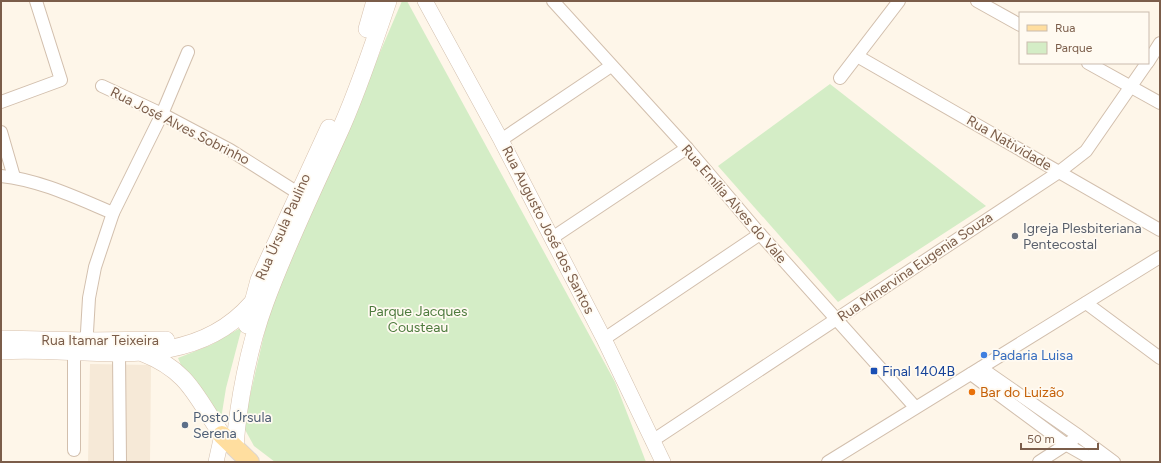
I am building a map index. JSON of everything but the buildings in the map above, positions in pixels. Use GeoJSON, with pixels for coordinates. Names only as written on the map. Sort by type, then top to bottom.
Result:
{"type":"FeatureCollection","features":[{"type":"Feature","properties":{"kind":"main road","name":"Rua Úrsula Paulino"},"geometry":{"type":"LineString","coordinates":[[222,435],[259,280],[341,102],[358,58],[375,1]]}},
{"type":"Feature","properties":{"kind":"main road","name":"Rua Úrsula Paulino"},"geometry":{"type":"LineString","coordinates":[[235,447],[237,418],[242,390],[265,303],[366,69],[388,1]]}},
{"type":"Feature","properties":{"kind":"main road","name":"Rua Itamar Teixeira"},"geometry":{"type":"LineString","coordinates":[[1,338],[119,353],[143,353],[181,347],[222,330],[239,318],[253,302]]}},
{"type":"Feature","properties":{"kind":"main road","name":"Rua Itamar Teixeira"},"geometry":{"type":"LineString","coordinates":[[1,351],[82,349],[198,340]]}},
{"type":"Feature","properties":{"kind":"main road","name":"Rua Itamar Teixeira"},"geometry":{"type":"LineString","coordinates":[[143,353],[161,360],[188,381],[222,435]]}},
{"type":"Feature","properties":{"kind":"main road"},"geometry":{"type":"LineString","coordinates":[[222,435],[250,462]]}},
{"type":"Feature","properties":{"kind":"street"},"geometry":{"type":"LineString","coordinates":[[1,102],[61,80],[36,1]]}},
{"type":"Feature","properties":{"kind":"street","name":"Rua Augusto José dos Santos"},"geometry":{"type":"LineString","coordinates":[[425,1],[501,140],[552,238],[604,339],[663,462]]}},
{"type":"Feature","properties":{"kind":"street","name":"Rua Emília Alves do Vale"},"geometry":{"type":"LineString","coordinates":[[553,1],[687,148],[760,234],[915,407]]}},
{"type":"Feature","properties":{"kind":"street"},"geometry":{"type":"LineString","coordinates":[[840,78],[899,1]]}},
{"type":"Feature","properties":{"kind":"street"},"geometry":{"type":"LineString","coordinates":[[977,1],[1019,24]]}},
{"type":"Feature","properties":{"kind":"street","name":"Rua Minervina Eugenia Souza"},"geometry":{"type":"LineString","coordinates":[[1149,60],[1160,43]]}},
{"type":"Feature","properties":{"kind":"street"},"geometry":{"type":"LineString","coordinates":[[74,450],[82,349],[95,267],[113,213],[162,114],[188,52]]}},
{"type":"Feature","properties":{"kind":"street","name":"Rua Natividade"},"geometry":{"type":"LineString","coordinates":[[857,56],[1160,230]]}},
{"type":"Feature","properties":{"kind":"street"},"geometry":{"type":"LineString","coordinates":[[1090,64],[1160,103]]}},
{"type":"Feature","properties":{"kind":"street","name":"Rua Minervina Eugenia Souza"},"geometry":{"type":"LineString","coordinates":[[652,441],[1059,172],[1086,151],[1132,88],[1147,64]]}},
{"type":"Feature","properties":{"kind":"street"},"geometry":{"type":"LineString","coordinates":[[501,140],[611,66]]}},
{"type":"Feature","properties":{"kind":"street","name":"Rua José Alves Sobrinho"},"geometry":{"type":"LineString","coordinates":[[102,86],[162,114],[230,150],[298,193]]}},
{"type":"Feature","properties":{"kind":"street"},"geometry":{"type":"LineString","coordinates":[[1,132],[14,177]]}},
{"type":"Feature","properties":{"kind":"street"},"geometry":{"type":"LineString","coordinates":[[552,238],[687,148]]}},
{"type":"Feature","properties":{"kind":"street"},"geometry":{"type":"LineString","coordinates":[[1,176],[14,177],[56,190],[113,213]]}},
{"type":"Feature","properties":{"kind":"street"},"geometry":{"type":"LineString","coordinates":[[604,339],[760,234]]}},
{"type":"Feature","properties":{"kind":"street"},"geometry":{"type":"LineString","coordinates":[[828,462],[1160,257]]}},
{"type":"Feature","properties":{"kind":"street"},"geometry":{"type":"LineString","coordinates":[[1086,303],[1160,358]]}},
{"type":"Feature","properties":{"kind":"street"},"geometry":{"type":"LineString","coordinates":[[119,353],[120,462]]}},
{"type":"Feature","properties":{"kind":"street"},"geometry":{"type":"LineString","coordinates":[[976,371],[1079,436],[1114,462]]}},
{"type":"Feature","properties":{"kind":"street"},"geometry":{"type":"LineString","coordinates":[[976,371],[1067,445],[1097,462]]}},
{"type":"Feature","properties":{"kind":"street","name":"Rua Úrsula Paulino"},"geometry":{"type":"LineString","coordinates":[[216,462],[222,435]]}},
{"type":"Feature","properties":{"kind":"street"},"geometry":{"type":"LineString","coordinates":[[1039,462],[1079,436]]}},
{"type":"Feature","properties":{"kind":"shaded area"},"geometry":{"type":"Polygon","coordinates":[[[90,364],[151,365],[150,462],[88,462],[90,364]]]}},
{"type":"Feature","properties":{"kind":"green space","name":"Parque Jacques Cousteau"},"geometry":{"type":"Polygon","coordinates":[[[402,1],[407,1],[615,382],[646,462],[275,462],[254,446],[243,426],[270,309],[402,1]]]}},
{"type":"Feature","properties":{"kind":"green space"},"geometry":{"type":"Polygon","coordinates":[[[830,84],[986,206],[838,302],[718,166],[830,84]]]}},
{"type":"Feature","properties":{"kind":"green space"},"geometry":{"type":"Polygon","coordinates":[[[242,327],[226,388],[221,419],[181,365],[178,358],[211,345],[242,327]]]}},
{"type":"Feature","properties":{"kind":"place","name":"Igreja Plesbiteriana Pentecostal"},"geometry":{"type":"Point","coordinates":[1015,236]}},
{"type":"Feature","properties":{"kind":"place","name":"Padaria Luisa"},"geometry":{"type":"Point","coordinates":[984,355]}},
{"type":"Feature","properties":{"kind":"place","name":"Final 1404B"},"geometry":{"type":"Point","coordinates":[874,371]}},
{"type":"Feature","properties":{"kind":"place","name":"Bar do Luizão"},"geometry":{"type":"Point","coordinates":[972,392]}},
{"type":"Feature","properties":{"kind":"place","name":"Posto Úrsula Serena"},"geometry":{"type":"Point","coordinates":[185,425]}}]}
